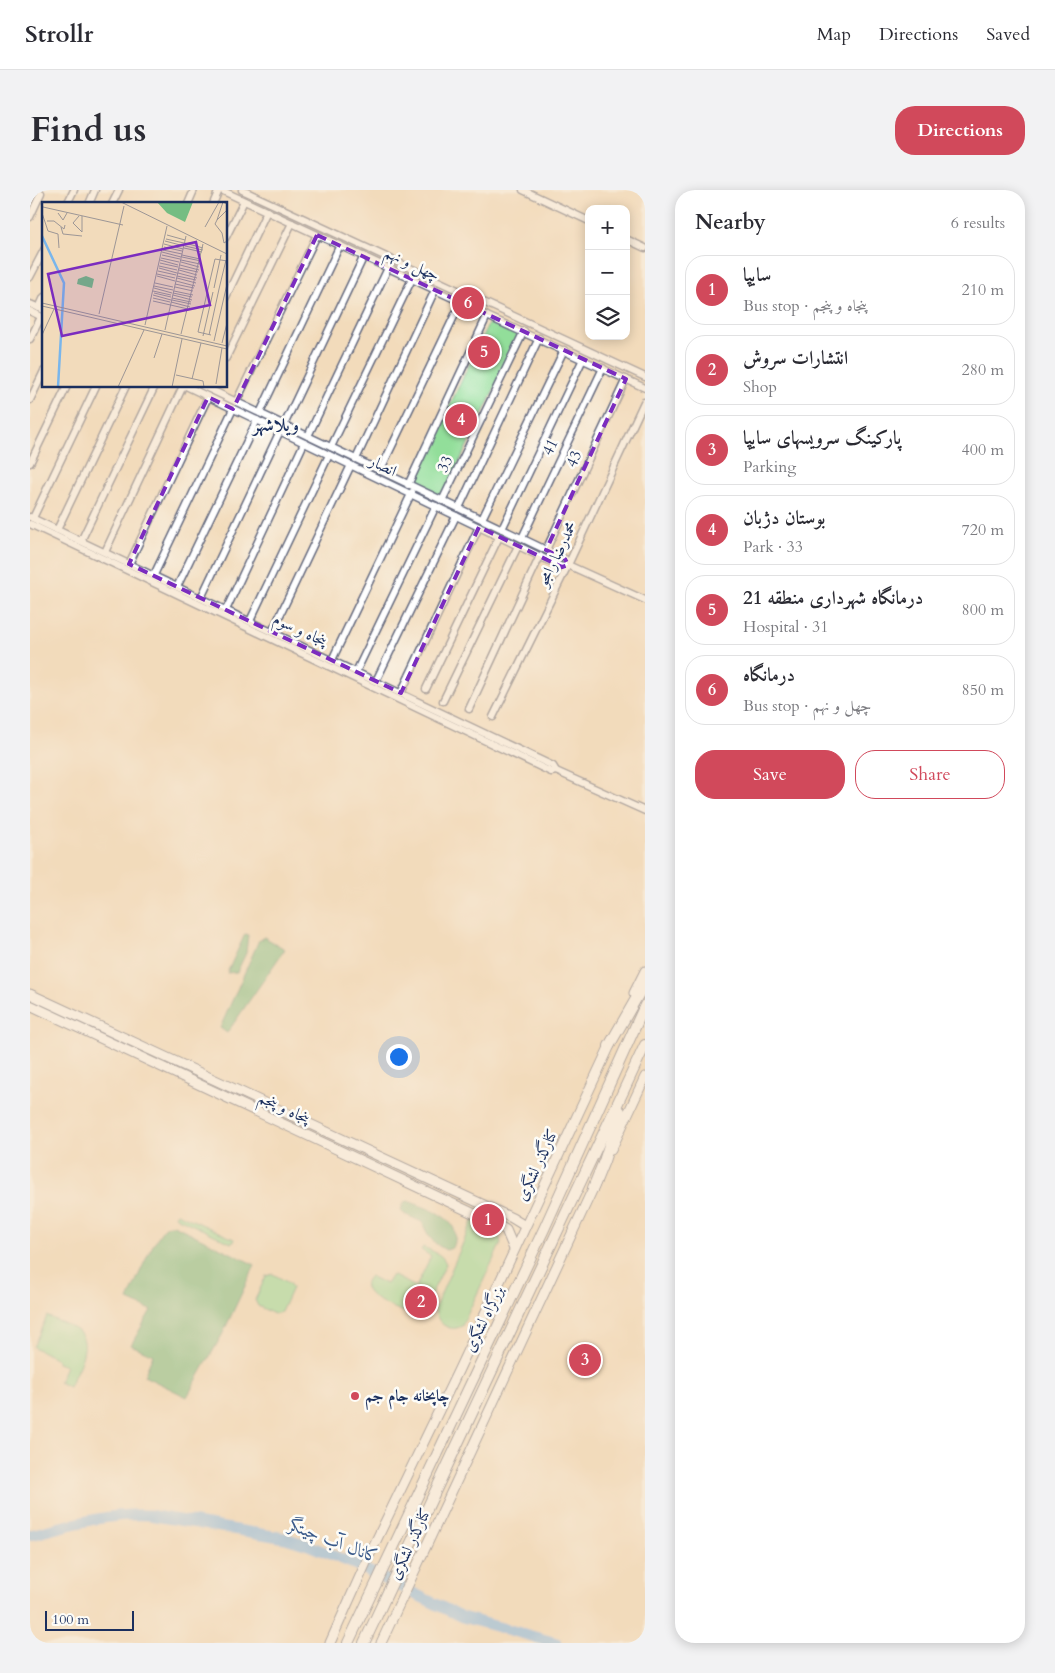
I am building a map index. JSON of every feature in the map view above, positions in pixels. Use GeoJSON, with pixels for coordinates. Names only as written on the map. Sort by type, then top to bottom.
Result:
{"type":"FeatureCollection","features":[{"type":"Feature","properties":{"kind":"highway"},"geometry":{"type":"LineString","coordinates":[[609,1046],[645,983]]}},
{"type":"Feature","properties":{"kind":"highway","name":"بزرگراه لشگری"},"geometry":{"type":"LineString","coordinates":[[348,1643],[544,1229],[645,1006]]}},
{"type":"Feature","properties":{"kind":"highway","name":"بزرگراه لشگری"},"geometry":{"type":"LineString","coordinates":[[364,1643],[645,1045]]}},
{"type":"Feature","properties":{"kind":"highway"},"geometry":{"type":"LineString","coordinates":[[593,1188],[604,1161],[630,1077]]}},
{"type":"Feature","properties":{"kind":"highway"},"geometry":{"type":"LineString","coordinates":[[342,1643],[370,1594]]}},
{"type":"Feature","properties":{"kind":"main road","name":"کنارگذر لشگری"},"geometry":{"type":"LineString","coordinates":[[330,1643],[372,1548],[645,970]]}},
{"type":"Feature","properties":{"kind":"main road","name":"پنجاه و پنجم"},"geometry":{"type":"LineString","coordinates":[[30,994],[508,1216],[525,1226]]}},
{"type":"Feature","properties":{"kind":"main road","name":"پنجاه و پنجم"},"geometry":{"type":"LineString","coordinates":[[30,1005],[502,1228]]}},
{"type":"Feature","properties":{"kind":"main road","name":"کنارگذر لشگری"},"geometry":{"type":"LineString","coordinates":[[380,1643],[645,1078]]}},
{"type":"Feature","properties":{"kind":"main road"},"geometry":{"type":"LineString","coordinates":[[225,1097],[230,1088]]}},
{"type":"Feature","properties":{"kind":"main road"},"geometry":{"type":"LineString","coordinates":[[508,1216],[502,1228],[506,1230],[514,1249]]}},
{"type":"Feature","properties":{"kind":"street"},"geometry":{"type":"LineString","coordinates":[[69,202],[74,190]]}},
{"type":"Feature","properties":{"kind":"street"},"geometry":{"type":"LineString","coordinates":[[90,202],[95,190]]}},
{"type":"Feature","properties":{"kind":"street"},"geometry":{"type":"LineString","coordinates":[[113,202],[119,190]]}},
{"type":"Feature","properties":{"kind":"street"},"geometry":{"type":"LineString","coordinates":[[189,202],[194,190]]}},
{"type":"Feature","properties":{"kind":"street"},"geometry":{"type":"LineString","coordinates":[[214,202],[220,190]]}},
{"type":"Feature","properties":{"kind":"street","name":"چهل و نهم"},"geometry":{"type":"LineString","coordinates":[[220,190],[645,388]]}},
{"type":"Feature","properties":{"kind":"street","name":"چهل و نهم"},"geometry":{"type":"LineString","coordinates":[[242,190],[645,377]]}},
{"type":"Feature","properties":{"kind":"street"},"geometry":{"type":"LineString","coordinates":[[523,190],[585,219]]}},
{"type":"Feature","properties":{"kind":"street"},"geometry":{"type":"LineString","coordinates":[[30,217],[41,193]]}},
{"type":"Feature","properties":{"kind":"street"},"geometry":{"type":"LineString","coordinates":[[228,233],[244,200]]}},
{"type":"Feature","properties":{"kind":"street"},"geometry":{"type":"LineString","coordinates":[[228,292],[267,211]]}},
{"type":"Feature","properties":{"kind":"street"},"geometry":{"type":"LineString","coordinates":[[228,354],[292,223]]}},
{"type":"Feature","properties":{"kind":"street"},"geometry":{"type":"LineString","coordinates":[[154,575],[317,234]]}},
{"type":"Feature","properties":{"kind":"street"},"geometry":{"type":"LineString","coordinates":[[630,241],[645,248]]}},
{"type":"Feature","properties":{"kind":"street"},"geometry":{"type":"LineString","coordinates":[[260,413],[340,245]]}},
{"type":"Feature","properties":{"kind":"street"},"geometry":{"type":"LineString","coordinates":[[30,277],[42,254]]}},
{"type":"Feature","properties":{"kind":"street"},"geometry":{"type":"LineString","coordinates":[[284,425],[364,256]]}},
{"type":"Feature","properties":{"kind":"street"},"geometry":{"type":"LineString","coordinates":[[308,436],[388,268]]}},
{"type":"Feature","properties":{"kind":"street"},"geometry":{"type":"LineString","coordinates":[[331,447],[412,279]]}},
{"type":"Feature","properties":{"kind":"street"},"geometry":{"type":"LineString","coordinates":[[356,459],[436,290]]}},
{"type":"Feature","properties":{"kind":"street"},"geometry":{"type":"LineString","coordinates":[[380,471],[461,302]]}},
{"type":"Feature","properties":{"kind":"street"},"geometry":{"type":"LineString","coordinates":[[30,304],[42,313]]}},
{"type":"Feature","properties":{"kind":"street"},"geometry":{"type":"LineString","coordinates":[[30,311],[42,313]]}},
{"type":"Feature","properties":{"kind":"street"},"geometry":{"type":"LineString","coordinates":[[30,339],[42,313]]}},
{"type":"Feature","properties":{"kind":"street"},"geometry":{"type":"LineString","coordinates":[[332,660],[488,316]]}},
{"type":"Feature","properties":{"kind":"street","name":"33"},"geometry":{"type":"LineString","coordinates":[[442,501],[524,331]]}},
{"type":"Feature","properties":{"kind":"street"},"geometry":{"type":"LineString","coordinates":[[459,508],[539,338]]}},
{"type":"Feature","properties":{"kind":"street"},"geometry":{"type":"LineString","coordinates":[[482,519],[564,350]]}},
{"type":"Feature","properties":{"kind":"street"},"geometry":{"type":"LineString","coordinates":[[502,529],[583,359]]}},
{"type":"Feature","properties":{"kind":"street","name":"41"},"geometry":{"type":"LineString","coordinates":[[522,538],[603,368]]}},
{"type":"Feature","properties":{"kind":"street"},"geometry":{"type":"LineString","coordinates":[[30,400],[42,375]]}},
{"type":"Feature","properties":{"kind":"street","name":"43"},"geometry":{"type":"LineString","coordinates":[[546,550],[626,379]]}},
{"type":"Feature","properties":{"kind":"street"},"geometry":{"type":"LineString","coordinates":[[30,463],[66,388]]}},
{"type":"Feature","properties":{"kind":"street"},"geometry":{"type":"LineString","coordinates":[[31,520],[95,388]]}},
{"type":"Feature","properties":{"kind":"street"},"geometry":{"type":"LineString","coordinates":[[57,530],[125,388]]}},
{"type":"Feature","properties":{"kind":"street"},"geometry":{"type":"LineString","coordinates":[[81,541],[154,388]]}},
{"type":"Feature","properties":{"kind":"street"},"geometry":{"type":"LineString","coordinates":[[105,552],[184,388]]}},
{"type":"Feature","properties":{"kind":"street","name":"انصار"},"geometry":{"type":"LineString","coordinates":[[195,388],[211,391],[257,420],[304,443],[351,465],[459,508],[565,559],[568,564],[645,600]]}},
{"type":"Feature","properties":{"kind":"street"},"geometry":{"type":"LineString","coordinates":[[129,564],[211,391]]}},
{"type":"Feature","properties":{"kind":"street","name":"محمدرضا رامجو"},"geometry":{"type":"LineString","coordinates":[[492,717],[568,564],[644,402]]}},
{"type":"Feature","properties":{"kind":"street","name":"انصار"},"geometry":{"type":"LineString","coordinates":[[234,405],[260,413],[356,459],[411,489],[436,506],[562,567],[568,564]]}},
{"type":"Feature","properties":{"kind":"street"},"geometry":{"type":"LineString","coordinates":[[177,587],[257,420]]}},
{"type":"Feature","properties":{"kind":"street"},"geometry":{"type":"LineString","coordinates":[[201,598],[280,431]]}},
{"type":"Feature","properties":{"kind":"street"},"geometry":{"type":"LineString","coordinates":[[226,610],[304,443]]}},
{"type":"Feature","properties":{"kind":"street"},"geometry":{"type":"LineString","coordinates":[[250,621],[329,455]]}},
{"type":"Feature","properties":{"kind":"street"},"geometry":{"type":"LineString","coordinates":[[272,632],[351,465]]}},
{"type":"Feature","properties":{"kind":"street"},"geometry":{"type":"LineString","coordinates":[[356,672],[436,506]]}},
{"type":"Feature","properties":{"kind":"street"},"geometry":{"type":"LineString","coordinates":[[376,681],[456,516]]}},
{"type":"Feature","properties":{"kind":"street","name":"پنجاه و سوم"},"geometry":{"type":"LineString","coordinates":[[31,520],[105,552],[376,681],[553,766],[556,771]]}},
{"type":"Feature","properties":{"kind":"street","name":"پنجاه و سوم"},"geometry":{"type":"LineString","coordinates":[[31,520],[551,772],[556,771],[645,810]]}},
{"type":"Feature","properties":{"kind":"street"},"geometry":{"type":"LineString","coordinates":[[401,693],[479,527]]}},
{"type":"Feature","properties":{"kind":"street"},"geometry":{"type":"LineString","coordinates":[[426,689],[499,537]]}},
{"type":"Feature","properties":{"kind":"street"},"geometry":{"type":"LineString","coordinates":[[443,701],[518,546]]}},
{"type":"Feature","properties":{"kind":"street"},"geometry":{"type":"LineString","coordinates":[[469,709],[540,556]]}},
{"type":"Feature","properties":{"kind":"highlighted area"},"geometry":{"type":"Polygon","coordinates":[[[317,235],[626,379],[546,550],[565,559],[568,565],[562,567],[479,527],[401,693],[129,564],[208,397],[233,409],[317,235]]]}},
{"type":"Feature","properties":{"kind":"green space"},"geometry":{"type":"Polygon","coordinates":[[[490,320],[521,334],[442,498],[413,484],[490,320]]]}},
{"type":"Feature","properties":{"kind":"green space"},"geometry":{"type":"Polygon","coordinates":[[[245,934],[248,935],[246,953],[237,972],[227,973],[245,934]]]}},
{"type":"Feature","properties":{"kind":"green space"},"geometry":{"type":"Polygon","coordinates":[[[264,937],[285,949],[227,1033],[220,1028],[259,940],[264,937]]]}},
{"type":"Feature","properties":{"kind":"green space"},"geometry":{"type":"Polygon","coordinates":[[[408,1201],[439,1214],[452,1225],[455,1232],[453,1247],[446,1250],[437,1245],[431,1239],[422,1222],[404,1214],[401,1210],[404,1202],[408,1201]]]}},
{"type":"Feature","properties":{"kind":"green space"},"geometry":{"type":"Polygon","coordinates":[[[177,1213],[234,1239],[234,1242],[231,1243],[176,1217],[177,1213]]]}},
{"type":"Feature","properties":{"kind":"green space"},"geometry":{"type":"Polygon","coordinates":[[[476,1219],[498,1230],[501,1243],[462,1326],[452,1328],[441,1322],[435,1308],[472,1222],[476,1219]]]}},
{"type":"Feature","properties":{"kind":"green space"},"geometry":{"type":"Polygon","coordinates":[[[168,1225],[174,1225],[255,1265],[222,1335],[187,1397],[144,1376],[153,1355],[131,1345],[151,1310],[128,1300],[151,1248],[168,1225]]]}},
{"type":"Feature","properties":{"kind":"green space"},"geometry":{"type":"Polygon","coordinates":[[[423,1247],[440,1255],[446,1264],[423,1311],[414,1315],[409,1314],[387,1305],[371,1295],[366,1283],[370,1276],[386,1284],[392,1275],[416,1287],[431,1256],[421,1250],[423,1247]]]}},
{"type":"Feature","properties":{"kind":"green space"},"geometry":{"type":"Polygon","coordinates":[[[273,1274],[289,1283],[292,1288],[281,1312],[274,1314],[258,1306],[255,1300],[266,1276],[273,1274]]]}},
{"type":"Feature","properties":{"kind":"green space"},"geometry":{"type":"Polygon","coordinates":[[[47,1316],[73,1328],[83,1338],[84,1352],[69,1387],[59,1382],[66,1366],[57,1363],[57,1359],[33,1347],[47,1316]]]}},
{"type":"Feature","properties":{"kind":"waterway","name":"کانال آب چیتگر"},"geometry":{"type":"LineString","coordinates":[[30,1535],[104,1518],[149,1515],[285,1538],[308,1545],[356,1565],[462,1617],[557,1643]]}},
{"type":"Feature","properties":{"kind":"place","name":"درمانگاه"},"geometry":{"type":"Point","coordinates":[468,303]}},
{"type":"Feature","properties":{"kind":"place","name":"درمانگاه شهرداری منطقه 21"},"geometry":{"type":"Point","coordinates":[484,352]}},
{"type":"Feature","properties":{"kind":"place","name":"بوستان دژبان"},"geometry":{"type":"Point","coordinates":[461,420]}},
{"type":"Feature","properties":{"kind":"place","name":"سایپا"},"geometry":{"type":"Point","coordinates":[488,1220]}},
{"type":"Feature","properties":{"kind":"place","name":"انتشارات سروش"},"geometry":{"type":"Point","coordinates":[421,1302]}},
{"type":"Feature","properties":{"kind":"place","name":"پارکینگ سرویسهای سایپا"},"geometry":{"type":"Point","coordinates":[585,1360]}},
{"type":"Feature","properties":{"kind":"place","name":"چاپخانه جام جم"},"geometry":{"type":"Point","coordinates":[355,1396]}},
{"type":"Feature","properties":{"kind":"district","name":"ویلاشهر"},"geometry":{"type":"Point","coordinates":[276,425]}}]}
